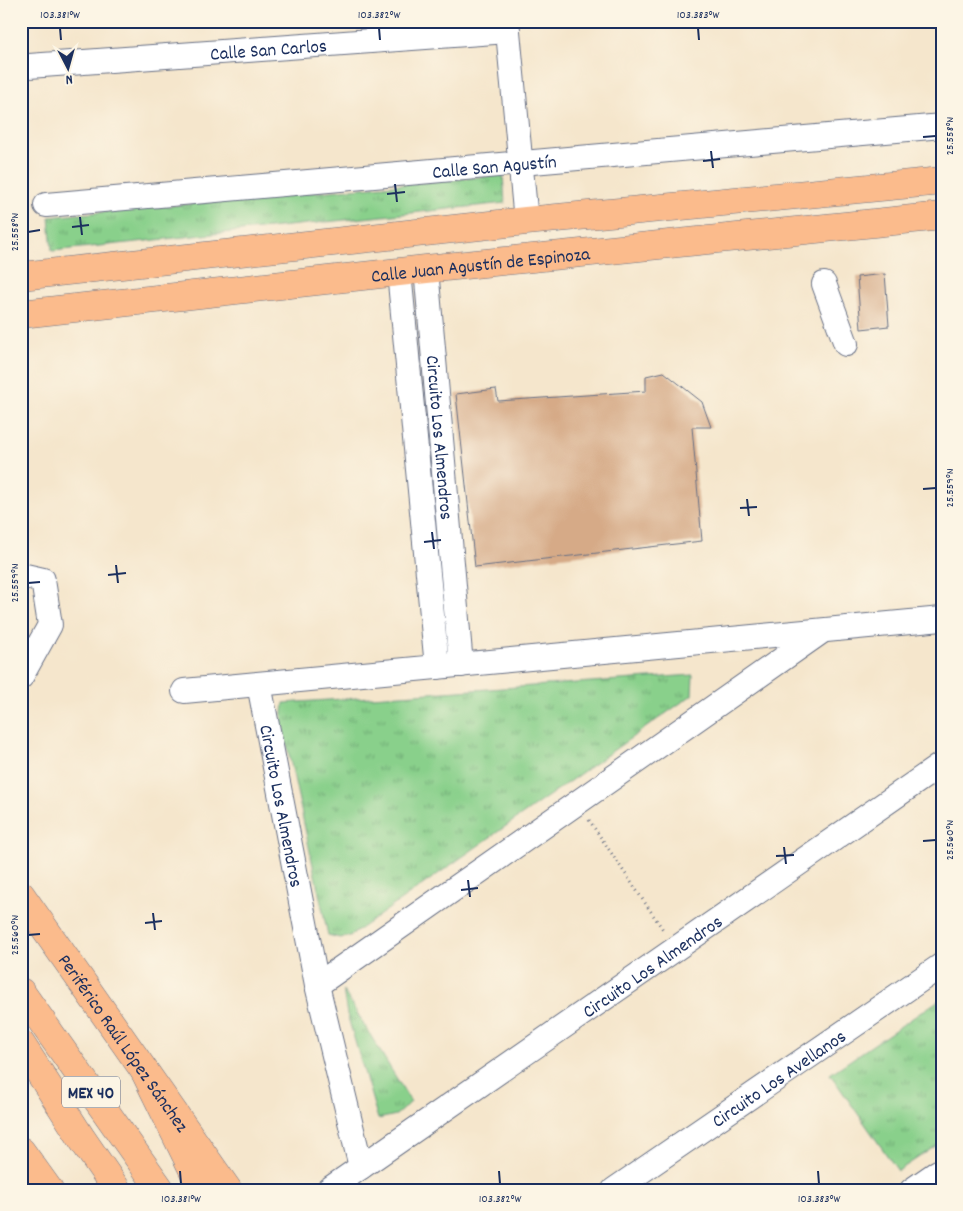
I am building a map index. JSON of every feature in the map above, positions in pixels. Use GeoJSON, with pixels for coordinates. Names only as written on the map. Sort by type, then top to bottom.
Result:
{"type":"FeatureCollection","features":[{"type":"Feature","properties":{"kind":"main road","name":"Calle Juan Agustín de Espinoza"},"geometry":{"type":"LineString","coordinates":[[21,277],[526,221],[942,181]]}},
{"type":"Feature","properties":{"kind":"main road","name":"Calle Juan Agustín de Espinoza"},"geometry":{"type":"LineString","coordinates":[[21,314],[426,268],[942,216]]}},
{"type":"Feature","properties":{"kind":"main road"},"geometry":{"type":"LineString","coordinates":[[21,277],[81,307]]}},
{"type":"Feature","properties":{"kind":"main road","name":"Periférico Raúl López Sánchez"},"geometry":{"type":"LineString","coordinates":[[21,895],[228,1190]]}},
{"type":"Feature","properties":{"kind":"main road","name":"MEX 40"},"geometry":{"type":"LineString","coordinates":[[22,993],[160,1190]]}},
{"type":"Feature","properties":{"kind":"main road","name":"MEX 40"},"geometry":{"type":"LineString","coordinates":[[21,1044],[117,1190]]}},
{"type":"Feature","properties":{"kind":"main road"},"geometry":{"type":"LineString","coordinates":[[145,1072],[203,1190]]}},
{"type":"Feature","properties":{"kind":"main road"},"geometry":{"type":"LineString","coordinates":[[82,1139],[106,1190]]}},
{"type":"Feature","properties":{"kind":"main road"},"geometry":{"type":"LineString","coordinates":[[21,1151],[39,1186]]}},
{"type":"Feature","properties":{"kind":"street","name":"Calle San Carlos"},"geometry":{"type":"LineString","coordinates":[[29,66],[508,26]]}},
{"type":"Feature","properties":{"kind":"street"},"geometry":{"type":"LineString","coordinates":[[508,26],[526,221]]}},
{"type":"Feature","properties":{"kind":"street","name":"Calle San Agustín"},"geometry":{"type":"LineString","coordinates":[[46,205],[942,126]]}},
{"type":"Feature","properties":{"kind":"street","name":"Circuito Los Almendros"},"geometry":{"type":"LineString","coordinates":[[426,268],[461,665]]}},
{"type":"Feature","properties":{"kind":"street","name":"Circuito Los Almendros"},"geometry":{"type":"LineString","coordinates":[[399,272],[437,667]]}},
{"type":"Feature","properties":{"kind":"street"},"geometry":{"type":"LineString","coordinates":[[824,284],[846,344]]}},
{"type":"Feature","properties":{"kind":"street"},"geometry":{"type":"LineString","coordinates":[[429,571],[453,569]]}},
{"type":"Feature","properties":{"kind":"street"},"geometry":{"type":"LineString","coordinates":[[21,575],[43,580],[50,625],[21,677]]}},
{"type":"Feature","properties":{"kind":"street"},"geometry":{"type":"LineString","coordinates":[[184,691],[942,619]]}},
{"type":"Feature","properties":{"kind":"street"},"geometry":{"type":"LineString","coordinates":[[317,985],[577,801],[823,631]]}},
{"type":"Feature","properties":{"kind":"street","name":"Circuito Los Almendros"},"geometry":{"type":"LineString","coordinates":[[259,684],[317,985],[361,1167]]}},
{"type":"Feature","properties":{"kind":"street","name":"Circuito Los Almendros"},"geometry":{"type":"LineString","coordinates":[[328,1190],[942,764]]}},
{"type":"Feature","properties":{"kind":"street","name":"Circuito Los Avellanos"},"geometry":{"type":"LineString","coordinates":[[614,1190],[942,965]]}},
{"type":"Feature","properties":{"kind":"street"},"geometry":{"type":"LineString","coordinates":[[912,1190],[938,1172]]}},
{"type":"Feature","properties":{"kind":"path"},"geometry":{"type":"LineString","coordinates":[[577,801],[675,948]]}},
{"type":"Feature","properties":{"kind":"green space"},"geometry":{"type":"Polygon","coordinates":[[[503,175],[505,203],[52,251],[49,217],[503,175]]]}},
{"type":"Feature","properties":{"kind":"green space"},"geometry":{"type":"Polygon","coordinates":[[[693,675],[692,695],[350,936],[340,938],[328,935],[282,722],[284,703],[693,675]]]}},
{"type":"Feature","properties":{"kind":"green space"},"geometry":{"type":"Polygon","coordinates":[[[343,990],[411,1102],[396,1115],[378,1119],[347,1014],[343,990]]]}},
{"type":"Feature","properties":{"kind":"green space"},"geometry":{"type":"Polygon","coordinates":[[[942,998],[942,1142],[898,1171],[830,1074],[942,998]]]}},
{"type":"Feature","properties":{"kind":"building"},"geometry":{"type":"Polygon","coordinates":[[[885,274],[889,326],[861,329],[857,277],[885,274]]]}},
{"type":"Feature","properties":{"kind":"building"},"geometry":{"type":"Polygon","coordinates":[[[664,372],[702,402],[711,427],[692,427],[702,541],[475,567],[456,394],[496,389],[498,401],[646,391],[646,376],[664,372]]]}}]}
